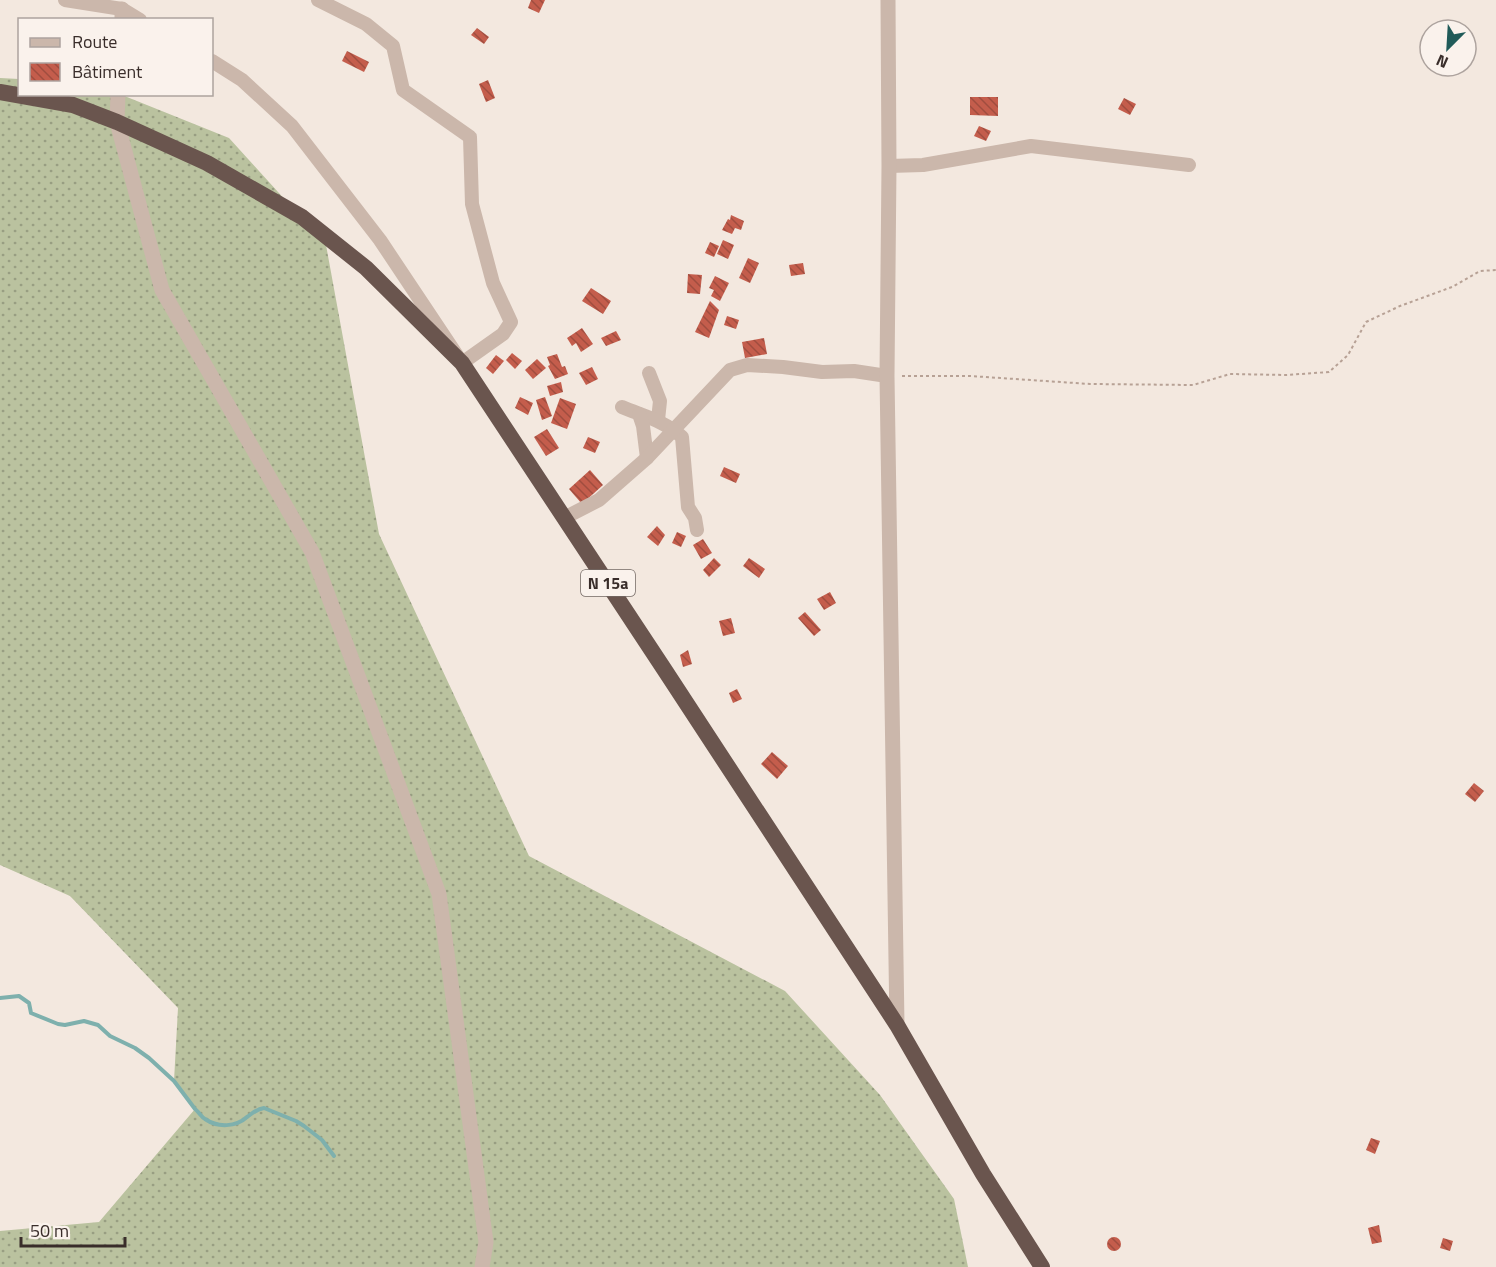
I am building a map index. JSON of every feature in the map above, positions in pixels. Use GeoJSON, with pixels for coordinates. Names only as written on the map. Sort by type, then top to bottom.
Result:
{"type":"FeatureCollection","features":[{"type":"Feature","properties":{"kind":"highway","name":"N 15a"},"geometry":{"type":"LineString","coordinates":[[0,92],[18,95]]}},
{"type":"Feature","properties":{"kind":"highway","name":"N 15a"},"geometry":{"type":"LineString","coordinates":[[22,96],[73,105],[117,122],[207,163],[302,217],[366,268],[462,363],[897,1025],[983,1174],[1042,1267]]}},
{"type":"Feature","properties":{"kind":"street"},"geometry":{"type":"LineString","coordinates":[[65,0],[123,10],[137,18]]}},
{"type":"Feature","properties":{"kind":"street"},"geometry":{"type":"LineString","coordinates":[[213,62],[242,80],[292,126],[380,240],[462,363],[502,334],[511,322],[493,283],[472,204],[471,137],[403,90],[393,46],[366,24],[318,0]]}},
{"type":"Feature","properties":{"kind":"street"},"geometry":{"type":"LineString","coordinates":[[888,0],[887,376],[897,1025]]}},
{"type":"Feature","properties":{"kind":"street"},"geometry":{"type":"LineString","coordinates":[[118,96],[117,122],[162,290],[312,552],[439,894],[486,1242],[482,1267]]}},
{"type":"Feature","properties":{"kind":"street"},"geometry":{"type":"LineString","coordinates":[[889,166],[923,165],[1030,146],[1189,165]]}},
{"type":"Feature","properties":{"kind":"street"},"geometry":{"type":"LineString","coordinates":[[564,518],[600,500],[647,458],[730,370],[747,365],[822,372],[854,371],[887,376]]}},
{"type":"Feature","properties":{"kind":"street"},"geometry":{"type":"LineString","coordinates":[[648,373],[660,401],[658,420]]}},
{"type":"Feature","properties":{"kind":"street"},"geometry":{"type":"LineString","coordinates":[[622,406],[658,420],[682,437],[688,507],[695,518],[698,530]]}},
{"type":"Feature","properties":{"kind":"street"},"geometry":{"type":"LineString","coordinates":[[639,414],[647,458]]}},
{"type":"Feature","properties":{"kind":"path"},"geometry":{"type":"LineString","coordinates":[[887,376],[970,376],[1090,384],[1193,386],[1230,374],[1286,375],[1329,372],[1348,355],[1366,322],[1400,306],[1452,287],[1480,271],[1496,270]]}},
{"type":"Feature","properties":{"kind":"green space"},"geometry":{"type":"Polygon","coordinates":[[[0,78],[18,79],[18,96],[124,96],[229,138],[326,245],[379,534],[529,856],[785,991],[880,1095],[954,1199],[968,1267],[0,1267],[0,1231],[99,1222],[195,1109],[174,1081],[178,1008],[70,896],[0,865],[0,78]]]}},
{"type":"Feature","properties":{"kind":"building"},"geometry":{"type":"Polygon","coordinates":[[[531,0],[545,0],[539,13],[528,8],[531,0]]]}},
{"type":"Feature","properties":{"kind":"building"},"geometry":{"type":"Polygon","coordinates":[[[477,28],[489,37],[484,44],[471,35],[477,28]]]}},
{"type":"Feature","properties":{"kind":"building"},"geometry":{"type":"Polygon","coordinates":[[[347,51],[369,62],[364,72],[342,61],[347,51]]]}},
{"type":"Feature","properties":{"kind":"building"},"geometry":{"type":"Polygon","coordinates":[[[488,80],[495,98],[486,102],[479,84],[488,80]]]}},
{"type":"Feature","properties":{"kind":"building"},"geometry":{"type":"Polygon","coordinates":[[[970,97],[998,97],[998,116],[970,115],[970,97]]]}},
{"type":"Feature","properties":{"kind":"building"},"geometry":{"type":"Polygon","coordinates":[[[1124,98],[1136,104],[1130,115],[1118,109],[1124,98]]]}},
{"type":"Feature","properties":{"kind":"building"},"geometry":{"type":"Polygon","coordinates":[[[979,126],[991,131],[986,141],[974,136],[979,126]]]}},
{"type":"Feature","properties":{"kind":"building"},"geometry":{"type":"Polygon","coordinates":[[[731,215],[744,221],[741,230],[735,228],[732,234],[722,230],[731,215]]]}},
{"type":"Feature","properties":{"kind":"building"},"geometry":{"type":"Polygon","coordinates":[[[723,240],[734,245],[728,259],[717,254],[723,240]]]}},
{"type":"Feature","properties":{"kind":"building"},"geometry":{"type":"Polygon","coordinates":[[[710,242],[719,246],[714,257],[705,253],[710,242]]]}},
{"type":"Feature","properties":{"kind":"building"},"geometry":{"type":"Polygon","coordinates":[[[748,258],[759,263],[750,283],[739,278],[748,258]]]}},
{"type":"Feature","properties":{"kind":"building"},"geometry":{"type":"Polygon","coordinates":[[[803,263],[805,274],[791,276],[789,265],[803,263]]]}},
{"type":"Feature","properties":{"kind":"building"},"geometry":{"type":"Polygon","coordinates":[[[688,274],[702,275],[700,294],[687,293],[688,274]]]}},
{"type":"Feature","properties":{"kind":"building"},"geometry":{"type":"Polygon","coordinates":[[[715,276],[729,283],[720,301],[711,296],[714,290],[709,288],[715,276]]]}},
{"type":"Feature","properties":{"kind":"building"},"geometry":{"type":"Polygon","coordinates":[[[591,288],[611,301],[603,314],[582,301],[591,288]]]}},
{"type":"Feature","properties":{"kind":"building"},"geometry":{"type":"Polygon","coordinates":[[[710,301],[719,310],[709,338],[695,332],[710,301]]]}},
{"type":"Feature","properties":{"kind":"building"},"geometry":{"type":"Polygon","coordinates":[[[727,316],[739,320],[736,329],[724,325],[727,316]]]}},
{"type":"Feature","properties":{"kind":"building"},"geometry":{"type":"Polygon","coordinates":[[[582,328],[593,344],[581,352],[576,343],[572,346],[567,338],[582,328]]]}},
{"type":"Feature","properties":{"kind":"building"},"geometry":{"type":"Polygon","coordinates":[[[616,331],[621,340],[606,346],[601,338],[616,331]]]}},
{"type":"Feature","properties":{"kind":"building"},"geometry":{"type":"Polygon","coordinates":[[[764,338],[767,354],[745,358],[742,342],[764,338]]]}},
{"type":"Feature","properties":{"kind":"building"},"geometry":{"type":"Polygon","coordinates":[[[512,353],[522,361],[515,369],[506,360],[512,353]]]}},
{"type":"Feature","properties":{"kind":"building"},"geometry":{"type":"Polygon","coordinates":[[[557,354],[562,367],[565,366],[568,374],[555,379],[548,366],[550,365],[547,357],[557,354]]]}},
{"type":"Feature","properties":{"kind":"building"},"geometry":{"type":"Polygon","coordinates":[[[496,355],[504,361],[493,374],[486,368],[496,355]]]}},
{"type":"Feature","properties":{"kind":"building"},"geometry":{"type":"Polygon","coordinates":[[[537,359],[546,368],[533,379],[525,370],[537,359]]]}},
{"type":"Feature","properties":{"kind":"building"},"geometry":{"type":"Polygon","coordinates":[[[592,367],[598,379],[586,385],[579,373],[592,367]]]}},
{"type":"Feature","properties":{"kind":"building"},"geometry":{"type":"Polygon","coordinates":[[[561,382],[563,392],[550,396],[547,386],[561,382]]]}},
{"type":"Feature","properties":{"kind":"building"},"geometry":{"type":"Polygon","coordinates":[[[520,397],[533,403],[528,415],[515,408],[520,397]]]}},
{"type":"Feature","properties":{"kind":"building"},"geometry":{"type":"Polygon","coordinates":[[[545,397],[552,416],[542,420],[536,400],[545,397]]]}},
{"type":"Feature","properties":{"kind":"building"},"geometry":{"type":"Polygon","coordinates":[[[560,398],[576,404],[567,429],[551,423],[560,398]]]}},
{"type":"Feature","properties":{"kind":"building"},"geometry":{"type":"Polygon","coordinates":[[[547,429],[559,448],[546,456],[534,437],[547,429]]]}},
{"type":"Feature","properties":{"kind":"building"},"geometry":{"type":"Polygon","coordinates":[[[588,437],[600,442],[595,453],[583,448],[588,437]]]}},
{"type":"Feature","properties":{"kind":"building"},"geometry":{"type":"Polygon","coordinates":[[[724,467],[740,474],[736,483],[720,476],[724,467]]]}},
{"type":"Feature","properties":{"kind":"building"},"geometry":{"type":"Polygon","coordinates":[[[590,470],[603,485],[582,504],[569,489],[590,470]]]}},
{"type":"Feature","properties":{"kind":"building"},"geometry":{"type":"Polygon","coordinates":[[[657,526],[665,535],[658,546],[647,537],[657,526]]]}},
{"type":"Feature","properties":{"kind":"building"},"geometry":{"type":"Polygon","coordinates":[[[677,532],[686,536],[681,547],[672,543],[677,532]]]}},
{"type":"Feature","properties":{"kind":"building"},"geometry":{"type":"Polygon","coordinates":[[[703,539],[712,553],[701,559],[693,545],[703,539]]]}},
{"type":"Feature","properties":{"kind":"building"},"geometry":{"type":"Polygon","coordinates":[[[714,558],[721,565],[709,577],[703,570],[714,558]]]}},
{"type":"Feature","properties":{"kind":"building"},"geometry":{"type":"Polygon","coordinates":[[[749,558],[765,569],[759,578],[743,566],[749,558]]]}},
{"type":"Feature","properties":{"kind":"building"},"geometry":{"type":"Polygon","coordinates":[[[830,592],[836,603],[824,610],[817,599],[830,592]]]}},
{"type":"Feature","properties":{"kind":"building"},"geometry":{"type":"Polygon","coordinates":[[[805,612],[821,630],[814,636],[798,618],[805,612]]]}},
{"type":"Feature","properties":{"kind":"building"},"geometry":{"type":"Polygon","coordinates":[[[731,618],[735,633],[723,636],[719,621],[731,618]]]}},
{"type":"Feature","properties":{"kind":"building"},"geometry":{"type":"Polygon","coordinates":[[[688,650],[692,664],[683,667],[680,655],[688,650]]]}},
{"type":"Feature","properties":{"kind":"building"},"geometry":{"type":"Polygon","coordinates":[[[737,689],[742,699],[733,703],[729,693],[737,689]]]}},
{"type":"Feature","properties":{"kind":"building"},"geometry":{"type":"Polygon","coordinates":[[[772,752],[788,766],[777,779],[761,764],[772,752]]]}},
{"type":"Feature","properties":{"kind":"building"},"geometry":{"type":"Polygon","coordinates":[[[1474,783],[1484,791],[1475,802],[1465,794],[1474,783]]]}},
{"type":"Feature","properties":{"kind":"building"},"geometry":{"type":"Polygon","coordinates":[[[1371,1138],[1380,1141],[1375,1154],[1366,1150],[1371,1138]]]}},
{"type":"Feature","properties":{"kind":"building"},"geometry":{"type":"Polygon","coordinates":[[[1379,1225],[1382,1242],[1372,1244],[1368,1228],[1379,1225]]]}},
{"type":"Feature","properties":{"kind":"building"},"geometry":{"type":"Polygon","coordinates":[[[1114,1237],[1119,1239],[1121,1244],[1119,1249],[1114,1251],[1109,1249],[1107,1244],[1109,1239],[1114,1237]]]}},
{"type":"Feature","properties":{"kind":"building"},"geometry":{"type":"Polygon","coordinates":[[[1443,1238],[1453,1241],[1450,1251],[1440,1248],[1443,1238]]]}},
{"type":"Feature","properties":{"kind":"waterway"},"geometry":{"type":"LineString","coordinates":[[0,998],[19,996],[29,1003],[31,1013],[58,1024],[84,1021],[98,1025],[110,1036],[135,1048],[149,1058],[174,1081],[202,1117],[210,1122],[221,1125],[238,1123],[264,1108],[304,1126],[322,1140],[334,1156]]}}]}
